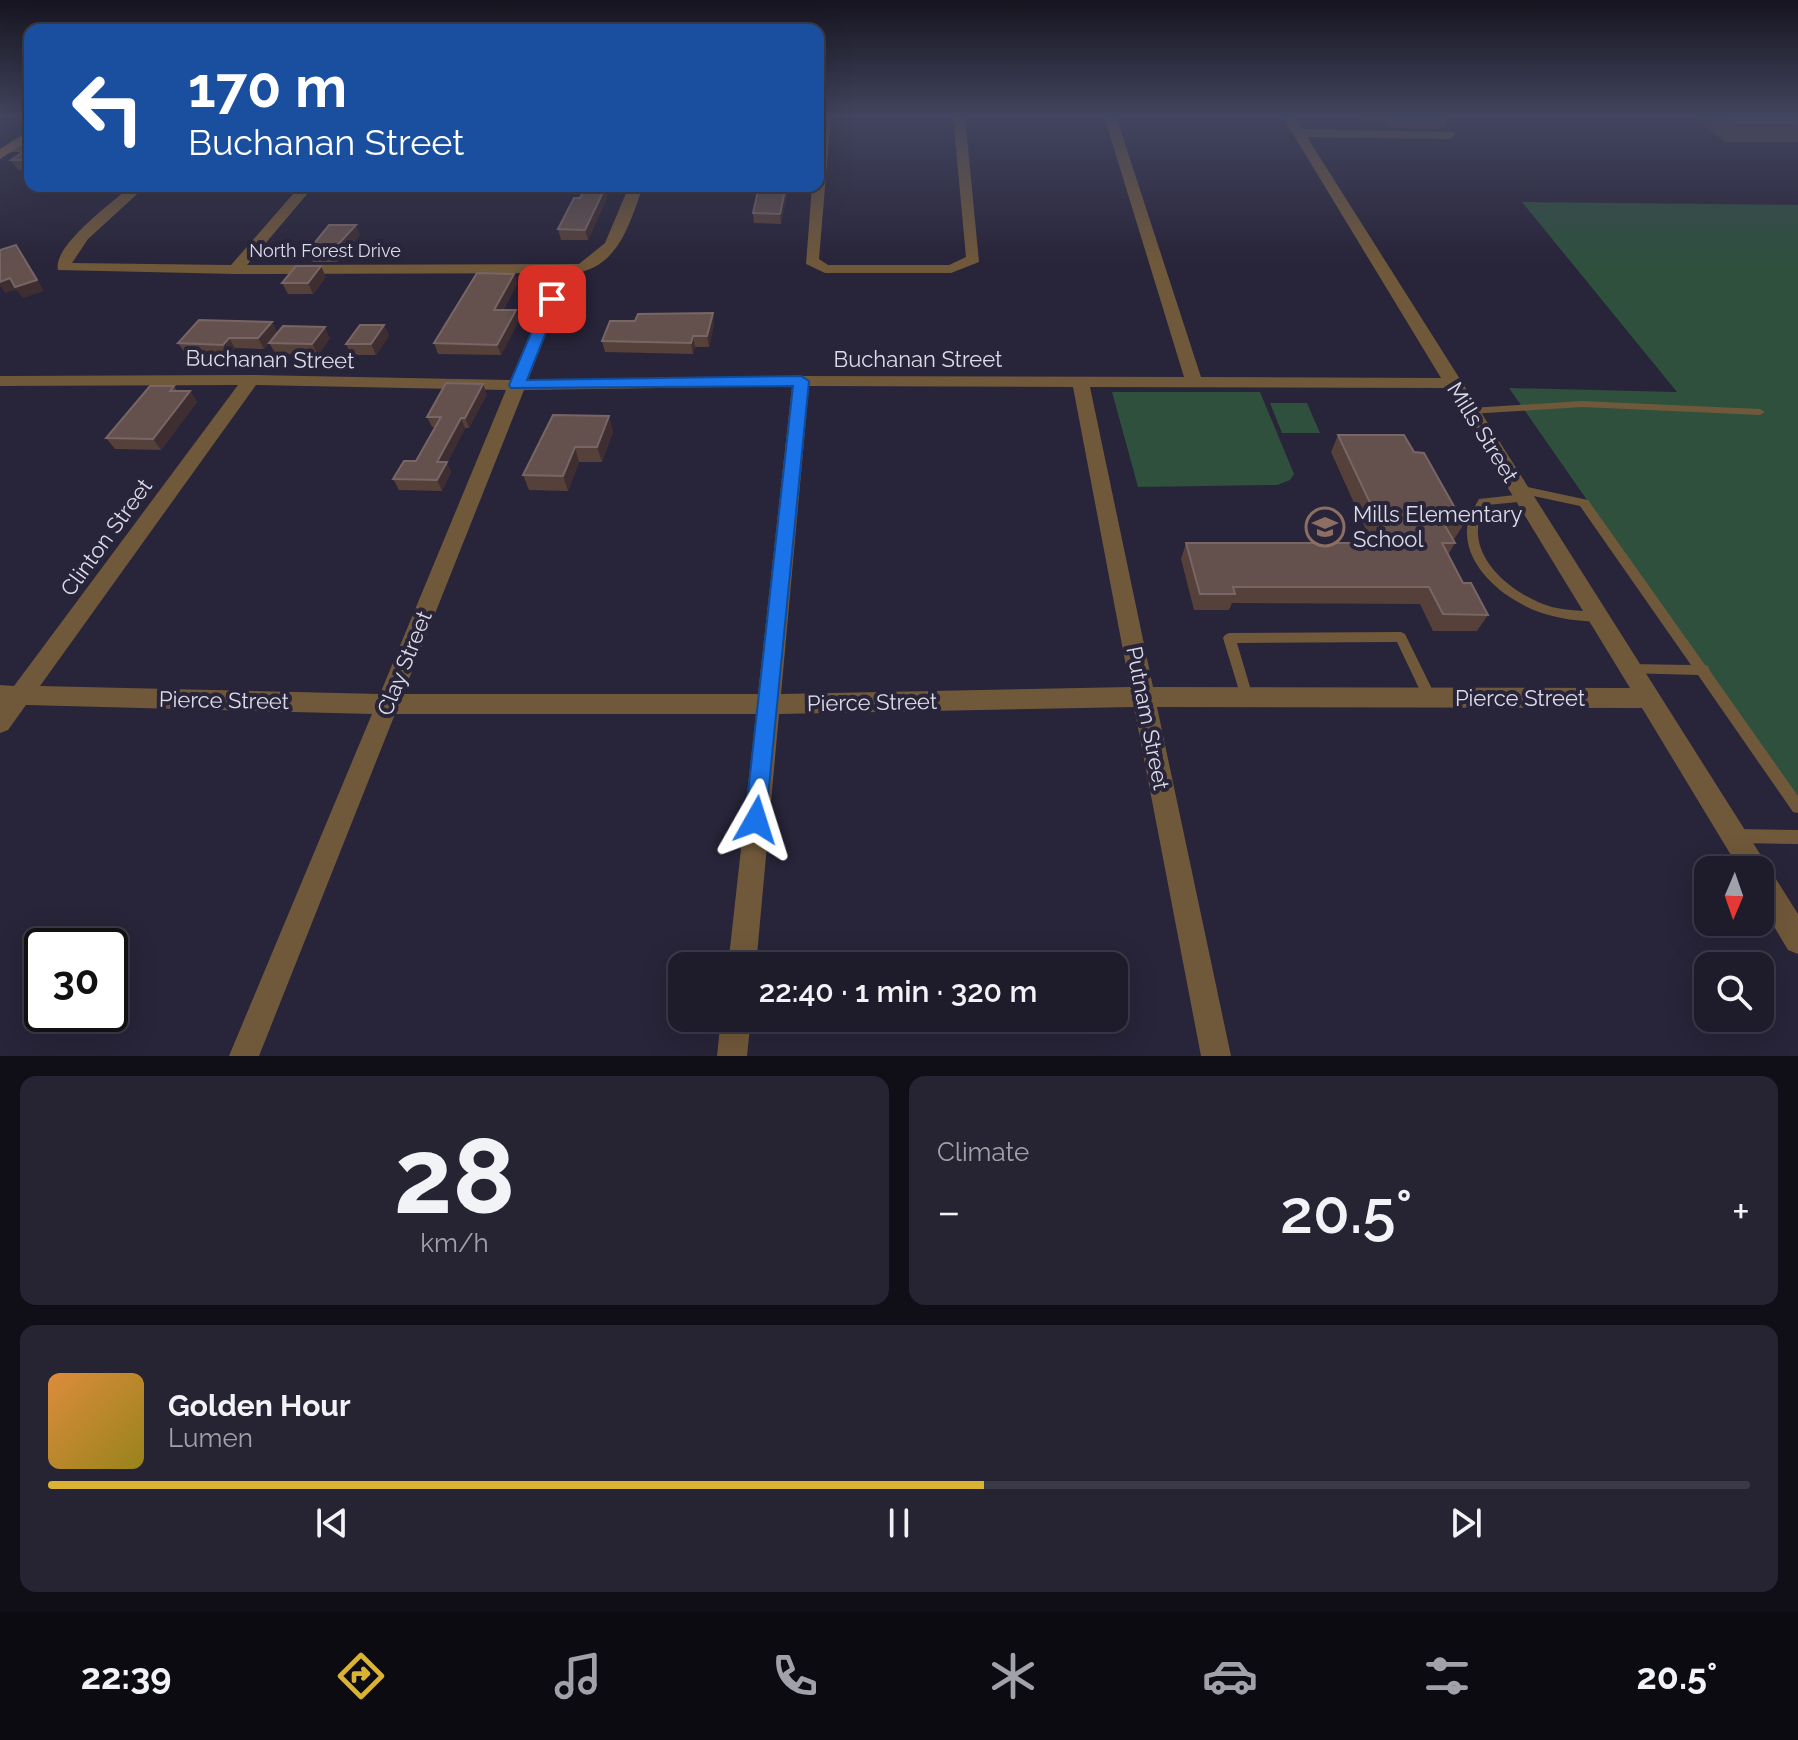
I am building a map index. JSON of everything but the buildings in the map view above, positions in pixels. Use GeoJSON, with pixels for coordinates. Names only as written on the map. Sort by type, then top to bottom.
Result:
{"type":"FeatureCollection","features":[{"type":"Feature","properties":{"kind":"street"},"geometry":{"type":"LineString","coordinates":[[818,192],[811,261],[825,269],[951,269],[974,259],[964,165]]}},
{"type":"Feature","properties":{"kind":"street"},"geometry":{"type":"LineString","coordinates":[[1125,165],[1193,380]]}},
{"type":"Feature","properties":{"kind":"street","name":"Mills Street"},"geometry":{"type":"LineString","coordinates":[[1318,165],[1746,856]]}},
{"type":"Feature","properties":{"kind":"street","name":"North Forest Drive"},"geometry":{"type":"LineString","coordinates":[[133,192],[63,259],[63,267],[564,270],[601,261],[613,244],[634,192]]}},
{"type":"Feature","properties":{"kind":"street"},"geometry":{"type":"LineString","coordinates":[[235,270],[302,192]]}},
{"type":"Feature","properties":{"kind":"street","name":"Clay Street"},"geometry":{"type":"LineString","coordinates":[[244,1056],[564,270]]}},
{"type":"Feature","properties":{"kind":"street","name":"Buchanan Street"},"geometry":{"type":"LineString","coordinates":[[0,381],[251,380],[517,385],[1193,380],[1452,383]]}},
{"type":"Feature","properties":{"kind":"street","name":"Clinton Street"},"geometry":{"type":"LineString","coordinates":[[0,723],[10,695],[251,380]]}},
{"type":"Feature","properties":{"kind":"street"},"geometry":{"type":"LineString","coordinates":[[743,952],[801,381]]}},
{"type":"Feature","properties":{"kind":"street","name":"Putnam Street"},"geometry":{"type":"LineString","coordinates":[[1080,381],[1216,1056]]}},
{"type":"Feature","properties":{"kind":"street","name":"Pierce Street"},"geometry":{"type":"LineString","coordinates":[[10,695],[387,704],[768,704],[1144,697],[1648,698]]}},
{"type":"Feature","properties":{"kind":"street"},"geometry":{"type":"LineString","coordinates":[[1774,901],[1798,940]]}},
{"type":"Feature","properties":{"kind":"street"},"geometry":{"type":"LineString","coordinates":[[732,1056],[735,1032]]}},
{"type":"Feature","properties":{"kind":"lane"},"geometry":{"type":"LineString","coordinates":[[1470,411],[1582,404],[1760,412]]}},
{"type":"Feature","properties":{"kind":"lane"},"geometry":{"type":"LineString","coordinates":[[1598,617],[1565,616],[1534,605],[1509,588],[1473,550],[1469,531],[1472,516],[1483,502],[1521,493],[1584,503],[1798,807]]}},
{"type":"Feature","properties":{"kind":"lane"},"geometry":{"type":"LineString","coordinates":[[1247,697],[1229,638],[1401,637],[1430,697]]}},
{"type":"Feature","properties":{"kind":"lane"},"geometry":{"type":"LineString","coordinates":[[1630,669],[1704,670]]}},
{"type":"Feature","properties":{"kind":"lane"},"geometry":{"type":"LineString","coordinates":[[1734,836],[1798,837]]}},
{"type":"Feature","properties":{"kind":"green space"},"geometry":{"type":"Polygon","coordinates":[[[1522,202],[1798,205],[1798,803],[1509,388],[1677,392],[1522,202]]]}},
{"type":"Feature","properties":{"kind":"green space"},"geometry":{"type":"Polygon","coordinates":[[[1112,392],[1260,392],[1294,474],[1290,480],[1277,485],[1138,487],[1112,392]]]}},
{"type":"Feature","properties":{"kind":"green space"},"geometry":{"type":"Polygon","coordinates":[[[1270,403],[1307,403],[1320,433],[1282,433],[1270,403]]]}},
{"type":"Feature","properties":{"kind":"place","name":"Mills Elementary School"},"geometry":{"type":"Point","coordinates":[1325,527]}},
{"type":"Feature","properties":{"kind":"route"},"geometry":{"type":"LineString","coordinates":[[552,299],[517,385],[801,381],[756,820]]}}]}
